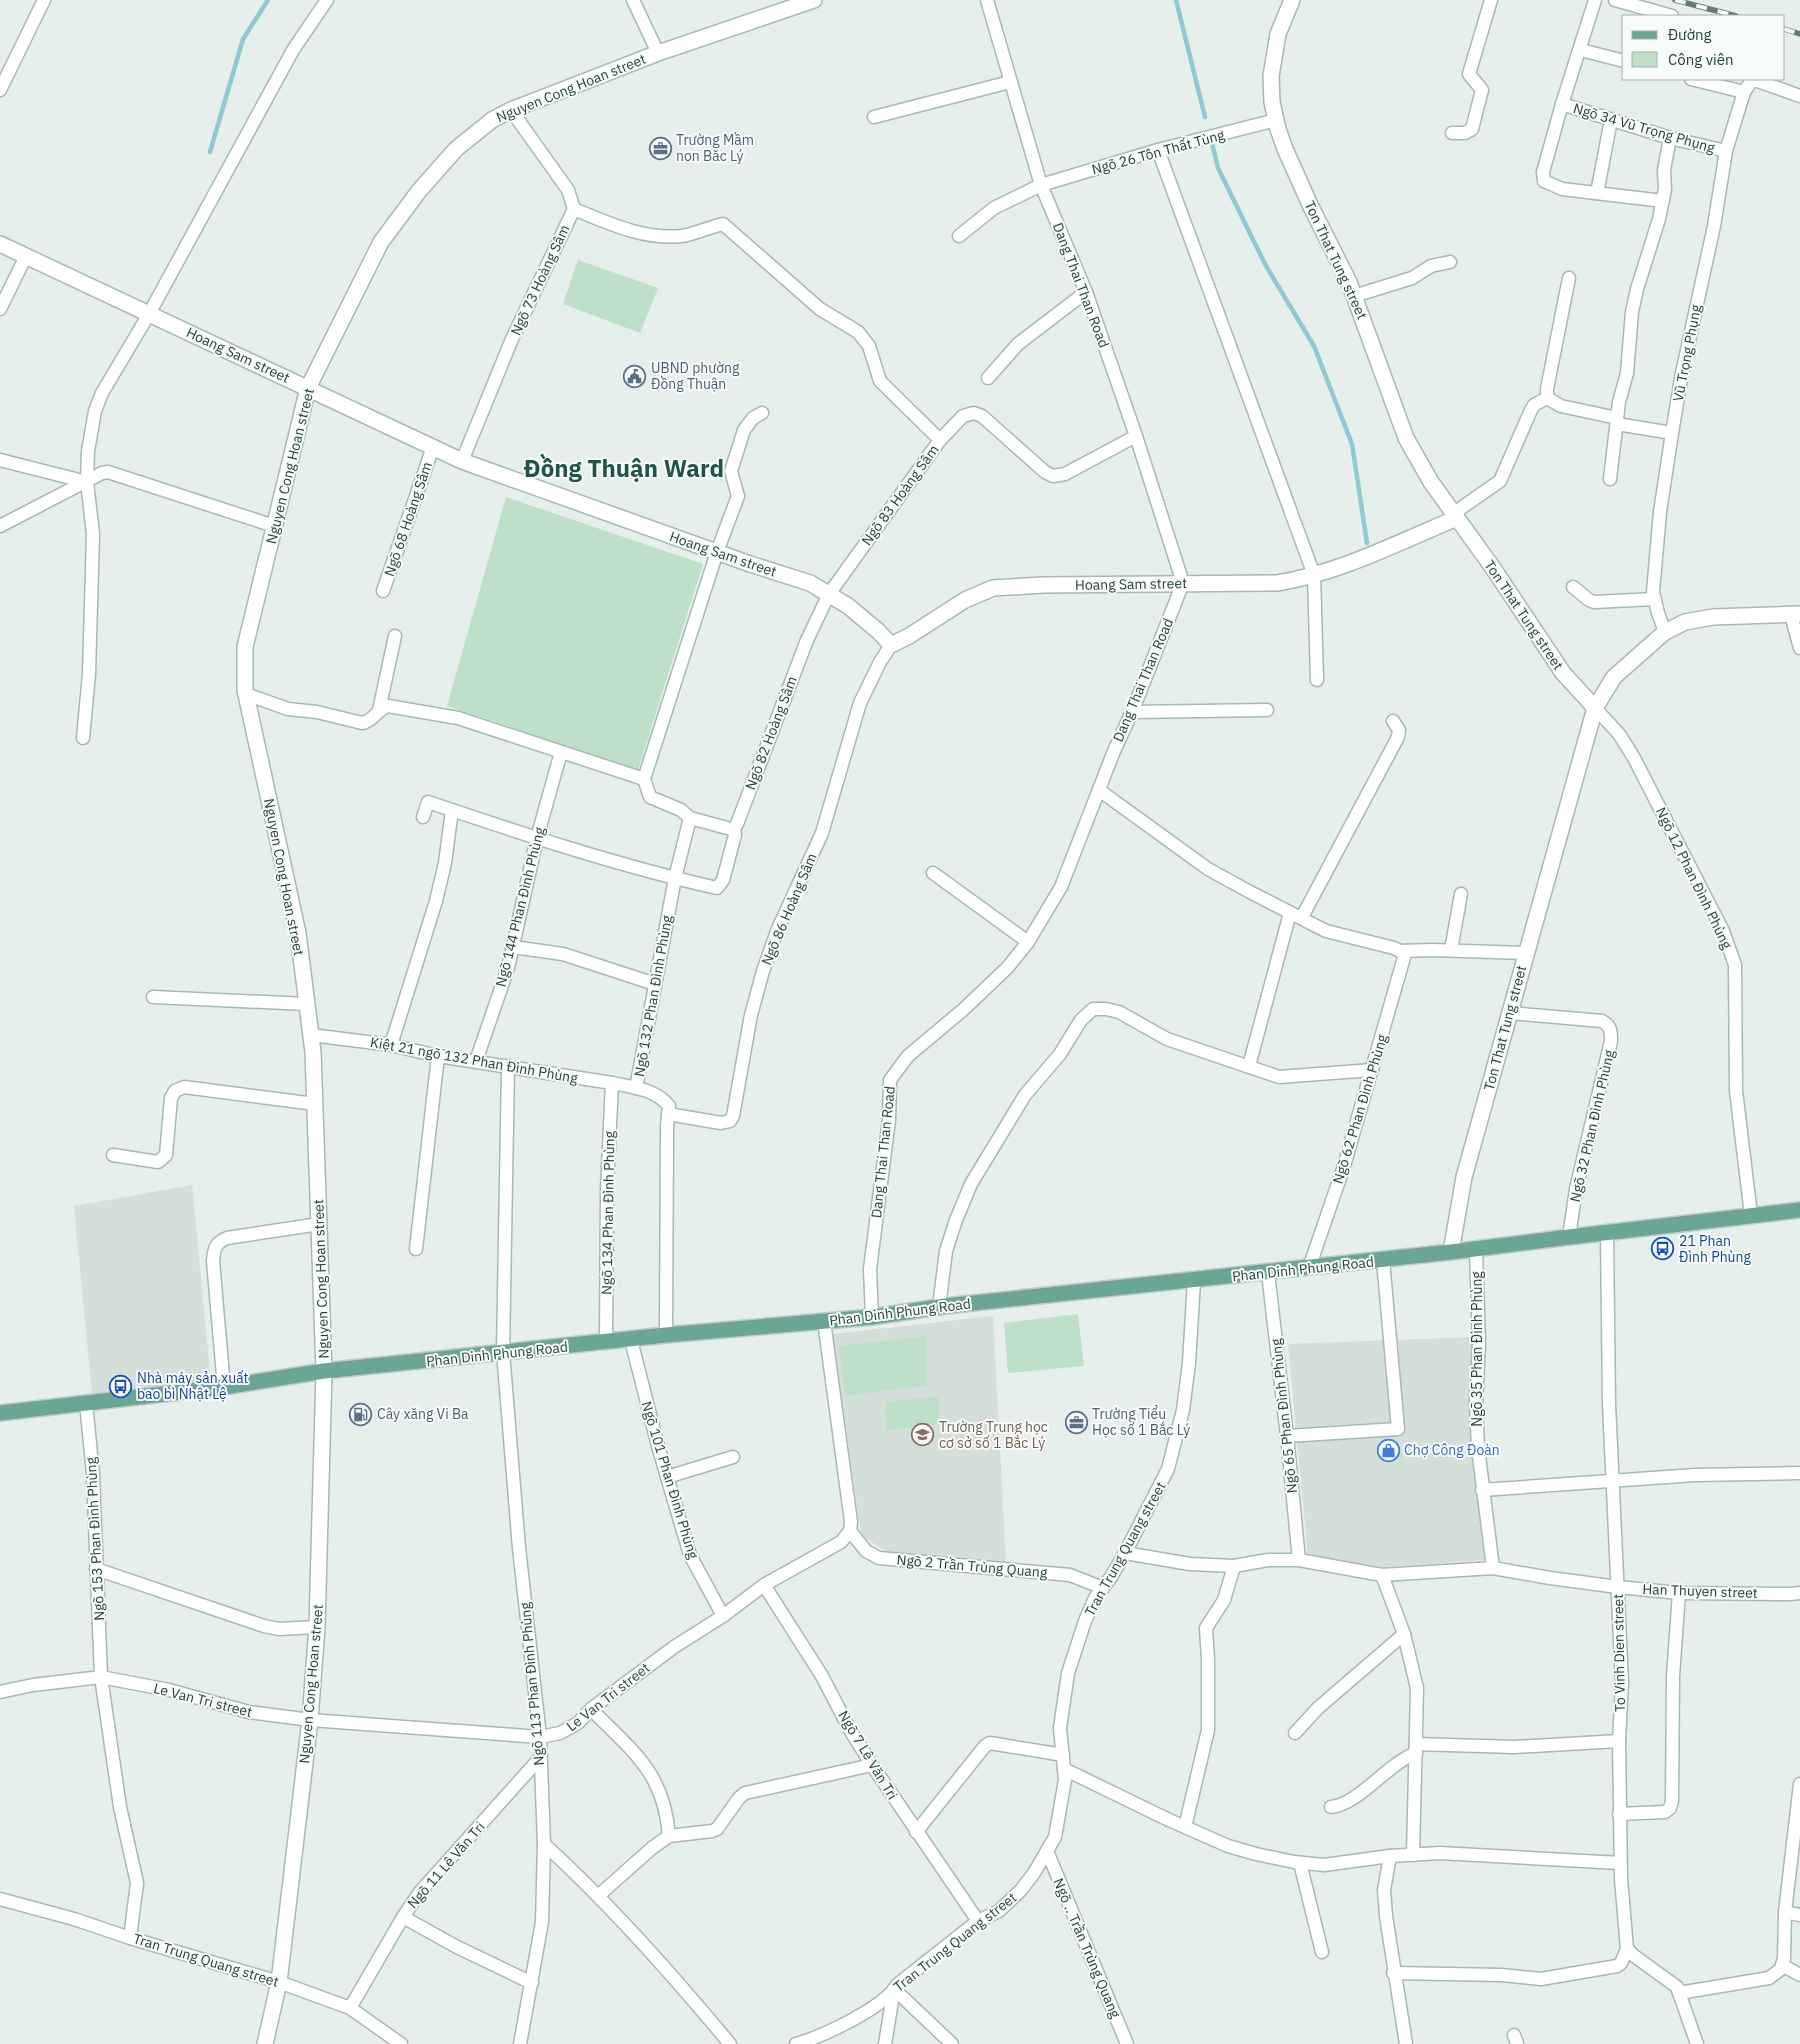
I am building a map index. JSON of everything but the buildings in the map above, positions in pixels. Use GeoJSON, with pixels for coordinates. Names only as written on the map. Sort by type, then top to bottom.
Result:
{"type":"FeatureCollection","features":[{"type":"Feature","properties":{"kind":"main road","name":"Phan Dinh Phung Road"},"geometry":{"type":"LineString","coordinates":[[0,1413],[324,1372],[503,1352],[606,1343],[666,1335],[872,1317],[939,1306],[1194,1281],[1476,1250],[1569,1237],[1800,1210]]}},
{"type":"Feature","properties":{"kind":"street"},"geometry":{"type":"LineString","coordinates":[[0,90],[44,0]]}},
{"type":"Feature","properties":{"kind":"street"},"geometry":{"type":"LineString","coordinates":[[82,738],[89,674],[92,550],[91,514],[87,482],[88,451],[95,411],[102,393],[149,314],[293,50],[327,0]]}},
{"type":"Feature","properties":{"kind":"street"},"geometry":{"type":"LineString","coordinates":[[633,0],[658,54]]}},
{"type":"Feature","properties":{"kind":"street","name":"Nguyen Cong Hoan street"},"geometry":{"type":"LineString","coordinates":[[265,2044],[279,1982],[310,1720],[316,1627],[324,1372],[320,1224],[311,1035],[298,933],[246,694],[245,647],[308,388],[381,242],[419,191],[456,149],[492,120],[511,110],[658,54],[814,0]]}},
{"type":"Feature","properties":{"kind":"street","name":"Dang Thai Than Road"},"geometry":{"type":"LineString","coordinates":[[872,1317],[870,1269],[889,1120],[890,1080],[908,1056],[964,1009],[1008,967],[1028,942],[1061,887],[1183,583],[1136,436],[1086,292],[1041,185],[986,0]]}},
{"type":"Feature","properties":{"kind":"street","name":"Ton That Tung street"},"geometry":{"type":"LineString","coordinates":[[1292,0],[1278,34],[1271,76],[1272,102],[1276,120],[1285,149],[1354,296],[1406,438],[1430,482],[1493,568],[1563,673],[1595,708],[1464,1177],[1452,1252]]}},
{"type":"Feature","properties":{"kind":"street"},"geometry":{"type":"LineString","coordinates":[[1452,133],[1465,133],[1472,129],[1482,90],[1469,74],[1491,0]]}},
{"type":"Feature","properties":{"kind":"street"},"geometry":{"type":"LineString","coordinates":[[1596,0],[1562,104],[1543,172],[1544,181],[1562,189],[1663,200]]}},
{"type":"Feature","properties":{"kind":"street"},"geometry":{"type":"LineString","coordinates":[[1615,0],[1668,15]]}},
{"type":"Feature","properties":{"kind":"street"},"geometry":{"type":"LineString","coordinates":[[1581,50],[1622,60]]}},
{"type":"Feature","properties":{"kind":"street"},"geometry":{"type":"LineString","coordinates":[[1695,80],[1744,92]]}},
{"type":"Feature","properties":{"kind":"street","name":"Vũ Trọng Phụng"},"geometry":{"type":"LineString","coordinates":[[1665,632],[1653,592],[1660,512],[1672,433],[1685,356],[1714,226],[1726,151],[1744,92],[1752,80]]}},
{"type":"Feature","properties":{"kind":"street"},"geometry":{"type":"LineString","coordinates":[[1756,80],[1800,96]]}},
{"type":"Feature","properties":{"kind":"street"},"geometry":{"type":"LineString","coordinates":[[874,117],[1010,82]]}},
{"type":"Feature","properties":{"kind":"street","name":"Ngõ 34 Vũ Trọng Phụng"},"geometry":{"type":"LineString","coordinates":[[1562,104],[1670,138],[1726,151]]}},
{"type":"Feature","properties":{"kind":"street","name":"Ngõ 73 Hoàng Sâm"},"geometry":{"type":"LineString","coordinates":[[462,461],[512,339],[574,209],[568,190],[511,110]]}},
{"type":"Feature","properties":{"kind":"street","name":"Ngõ 26 Tôn Thất Tùng"},"geometry":{"type":"LineString","coordinates":[[959,236],[1002,203],[1041,185],[1158,150],[1276,120]]}},
{"type":"Feature","properties":{"kind":"street"},"geometry":{"type":"LineString","coordinates":[[1597,193],[1611,120]]}},
{"type":"Feature","properties":{"kind":"street"},"geometry":{"type":"LineString","coordinates":[[1610,479],[1619,402],[1627,373],[1632,312],[1663,200],[1664,170],[1670,138]]}},
{"type":"Feature","properties":{"kind":"street"},"geometry":{"type":"LineString","coordinates":[[1158,150],[1314,575],[1317,680]]}},
{"type":"Feature","properties":{"kind":"street"},"geometry":{"type":"LineString","coordinates":[[574,209],[623,229],[654,235],[683,236],[723,224],[820,309],[858,332],[869,346],[880,381],[940,440]]}},
{"type":"Feature","properties":{"kind":"street","name":"Hoang Sam street"},"geometry":{"type":"LineString","coordinates":[[0,244],[462,461],[717,552],[810,583],[848,606],[878,630],[891,645],[909,636],[964,600],[993,588],[1043,585],[1277,583],[1332,570],[1455,516]]}},
{"type":"Feature","properties":{"kind":"street"},"geometry":{"type":"LineString","coordinates":[[0,309],[26,256]]}},
{"type":"Feature","properties":{"kind":"street"},"geometry":{"type":"LineString","coordinates":[[1354,296],[1412,278],[1431,266],[1450,262]]}},
{"type":"Feature","properties":{"kind":"street"},"geometry":{"type":"LineString","coordinates":[[1548,398],[1547,389],[1569,278]]}},
{"type":"Feature","properties":{"kind":"street"},"geometry":{"type":"LineString","coordinates":[[988,378],[1018,344],[1086,292]]}},
{"type":"Feature","properties":{"kind":"street"},"geometry":{"type":"LineString","coordinates":[[1548,398],[1561,406],[1672,433]]}},
{"type":"Feature","properties":{"kind":"street"},"geometry":{"type":"LineString","coordinates":[[1455,516],[1500,481],[1531,410],[1534,405],[1548,398]]}},
{"type":"Feature","properties":{"kind":"street"},"geometry":{"type":"LineString","coordinates":[[734,829],[690,818],[681,810],[650,797],[644,779],[717,552],[738,496],[731,471],[744,430],[753,418],[762,413]]}},
{"type":"Feature","properties":{"kind":"street","name":"Ngõ 83 Hoàng Sâm"},"geometry":{"type":"LineString","coordinates":[[829,594],[940,440],[964,416],[974,413],[982,416],[1045,472],[1053,476],[1065,474],[1136,436]]}},
{"type":"Feature","properties":{"kind":"street","name":"Ngõ 68 Hoàng Sâm"},"geometry":{"type":"LineString","coordinates":[[383,591],[433,447]]}},
{"type":"Feature","properties":{"kind":"street"},"geometry":{"type":"LineString","coordinates":[[0,460],[87,482]]}},
{"type":"Feature","properties":{"kind":"street"},"geometry":{"type":"LineString","coordinates":[[0,526],[102,474],[114,473],[274,526]]}},
{"type":"Feature","properties":{"kind":"street"},"geometry":{"type":"LineString","coordinates":[[1573,587],[1594,602],[1655,599]]}},
{"type":"Feature","properties":{"kind":"street","name":"Ngõ 82 Hoàng Sâm"},"geometry":{"type":"LineString","coordinates":[[675,878],[717,888],[723,880],[735,835],[734,829],[807,640],[829,594]]}},
{"type":"Feature","properties":{"kind":"street"},"geometry":{"type":"LineString","coordinates":[[1595,708],[1614,677],[1665,632],[1685,622],[1713,617],[1796,614],[1800,648]]}},
{"type":"Feature","properties":{"kind":"street"},"geometry":{"type":"LineString","coordinates":[[379,710],[395,636]]}},
{"type":"Feature","properties":{"kind":"street","name":"Ngõ 86 Hoàng Sâm"},"geometry":{"type":"LineString","coordinates":[[668,1114],[721,1123],[730,1121],[733,1116],[751,1015],[763,970],[781,922],[822,833],[860,703],[880,662],[891,645]]}},
{"type":"Feature","properties":{"kind":"street"},"geometry":{"type":"LineString","coordinates":[[246,694],[288,709],[316,712],[362,723],[371,719],[379,710],[388,706],[458,718],[644,779]]}},
{"type":"Feature","properties":{"kind":"street","name":"Ngõ 12 Phan Đình Phùng"},"geometry":{"type":"LineString","coordinates":[[1595,708],[1619,734],[1634,758],[1731,950],[1735,964],[1738,1110],[1751,1215]]}},
{"type":"Feature","properties":{"kind":"street"},"geometry":{"type":"LineString","coordinates":[[1132,712],[1267,710]]}},
{"type":"Feature","properties":{"kind":"street"},"geometry":{"type":"LineString","coordinates":[[1249,1066],[1296,915],[1398,737],[1399,730],[1393,722]]}},
{"type":"Feature","properties":{"kind":"street","name":"Ngõ 144 Phan Đình Phùng"},"geometry":{"type":"LineString","coordinates":[[476,1061],[513,947],[537,838],[561,752]]}},
{"type":"Feature","properties":{"kind":"street"},"geometry":{"type":"LineString","coordinates":[[1099,790],[1208,869],[1326,931],[1394,948],[1400,952],[1451,950],[1526,953]]}},
{"type":"Feature","properties":{"kind":"street"},"geometry":{"type":"LineString","coordinates":[[423,817],[428,802],[537,838],[675,878]]}},
{"type":"Feature","properties":{"kind":"street"},"geometry":{"type":"LineString","coordinates":[[391,1045],[436,901],[445,862],[452,810]]}},
{"type":"Feature","properties":{"kind":"street","name":"Ngõ 132 Phan Đình Phùng"},"geometry":{"type":"LineString","coordinates":[[668,1114],[669,1106],[663,1099],[636,1088],[675,878],[690,818]]}},
{"type":"Feature","properties":{"kind":"street"},"geometry":{"type":"LineString","coordinates":[[933,874],[1028,942]]}},
{"type":"Feature","properties":{"kind":"street"},"geometry":{"type":"LineString","coordinates":[[1451,950],[1461,894]]}},
{"type":"Feature","properties":{"kind":"street"},"geometry":{"type":"LineString","coordinates":[[513,947],[563,954],[655,984]]}},
{"type":"Feature","properties":{"kind":"street","name":"Ngõ 62 Phan Đình Phùng"},"geometry":{"type":"LineString","coordinates":[[1308,1268],[1344,1166],[1372,1070],[1405,954],[1400,952]]}},
{"type":"Feature","properties":{"kind":"street"},"geometry":{"type":"LineString","coordinates":[[153,997],[307,1004]]}},
{"type":"Feature","properties":{"kind":"street"},"geometry":{"type":"LineString","coordinates":[[939,1306],[946,1251],[971,1184],[1025,1095],[1060,1054],[1081,1020],[1093,1009],[1106,1008],[1126,1015],[1167,1039],[1279,1077],[1372,1070]]}},
{"type":"Feature","properties":{"kind":"street","name":"Ngõ 32 Phan Đình Phùng"},"geometry":{"type":"LineString","coordinates":[[1510,1013],[1602,1020],[1608,1024],[1611,1031],[1576,1189],[1569,1237]]}},
{"type":"Feature","properties":{"kind":"street","name":"Kiệt 21 ngõ 132 Phan Đình Phùng"},"geometry":{"type":"LineString","coordinates":[[311,1035],[391,1045],[438,1056],[636,1088]]}},
{"type":"Feature","properties":{"kind":"street"},"geometry":{"type":"LineString","coordinates":[[416,1249],[438,1056]]}},
{"type":"Feature","properties":{"kind":"street"},"geometry":{"type":"LineString","coordinates":[[503,1352],[508,1066]]}},
{"type":"Feature","properties":{"kind":"street","name":"Ngõ 134 Phan Đình Phùng"},"geometry":{"type":"LineString","coordinates":[[606,1343],[607,1189],[612,1083]]}},
{"type":"Feature","properties":{"kind":"street"},"geometry":{"type":"LineString","coordinates":[[113,1155],[158,1162],[163,1159],[166,1155],[171,1098],[175,1091],[184,1087],[315,1104]]}},
{"type":"Feature","properties":{"kind":"street"},"geometry":{"type":"LineString","coordinates":[[666,1335],[666,1136],[668,1114]]}},
{"type":"Feature","properties":{"kind":"street"},"geometry":{"type":"LineString","coordinates":[[224,1386],[213,1261],[214,1248],[219,1242],[227,1238],[320,1224]]}},
{"type":"Feature","properties":{"kind":"street","name":"To Vinh Dien street"},"geometry":{"type":"LineString","coordinates":[[1607,1234],[1612,1480],[1622,1683],[1619,1741],[1620,1863],[1627,1948]]}},
{"type":"Feature","properties":{"kind":"street","name":"Ngõ 35 Phan Đình Phùng"},"geometry":{"type":"LineString","coordinates":[[1476,1250],[1479,1344],[1476,1403],[1482,1490],[1493,1568]]}},
{"type":"Feature","properties":{"kind":"street"},"geometry":{"type":"LineString","coordinates":[[1287,1436],[1398,1430],[1383,1260]]}},
{"type":"Feature","properties":{"kind":"street","name":"Ngõ 65 Phan Đình Phùng"},"geometry":{"type":"LineString","coordinates":[[1268,1273],[1299,1560]]}},
{"type":"Feature","properties":{"kind":"street","name":"Tran Trung Quang street"},"geometry":{"type":"LineString","coordinates":[[796,2044],[812,2040],[851,2020],[894,1989],[897,1984],[978,1921],[999,1910],[1021,1890],[1055,1837],[1065,1780],[1060,1728],[1068,1673],[1085,1621],[1095,1598],[1125,1553],[1168,1469],[1182,1410],[1189,1362],[1194,1281]]}},
{"type":"Feature","properties":{"kind":"street"},"geometry":{"type":"LineString","coordinates":[[824,1322],[848,1489],[850,1531]]}},
{"type":"Feature","properties":{"kind":"street","name":"Ngõ 101 Phan Đình Phùng"},"geometry":{"type":"LineString","coordinates":[[631,1340],[667,1477],[690,1555],[723,1616]]}},
{"type":"Feature","properties":{"kind":"street","name":"Ngõ 113 Phan Đình Phùng"},"geometry":{"type":"LineString","coordinates":[[503,1352],[519,1548],[540,1736],[544,1844],[544,1900],[532,1982],[520,2044]]}},
{"type":"Feature","properties":{"kind":"street","name":"Ngõ 153 Phan Đình Phùng"},"geometry":{"type":"LineString","coordinates":[[86,1403],[93,1474],[101,1676],[120,1807],[137,1883],[130,1938]]}},
{"type":"Feature","properties":{"kind":"street"},"geometry":{"type":"LineString","coordinates":[[667,1477],[733,1457]]}},
{"type":"Feature","properties":{"kind":"street"},"geometry":{"type":"LineString","coordinates":[[1482,1490],[1718,1474],[1800,1473]]}},
{"type":"Feature","properties":{"kind":"street","name":"Le Van Tri street"},"geometry":{"type":"LineString","coordinates":[[0,1692],[33,1685],[101,1676],[170,1690],[249,1712],[310,1720],[540,1736],[566,1730],[578,1723],[591,1709],[674,1647],[723,1616],[764,1585],[841,1542],[850,1531]]}},
{"type":"Feature","properties":{"kind":"street","name":"Ngõ 2 Trần Trùng Quang"},"geometry":{"type":"LineString","coordinates":[[850,1531],[866,1551],[879,1558],[1070,1574],[1103,1588]]}},
{"type":"Feature","properties":{"kind":"street","name":"Han Thuyen street"},"geometry":{"type":"LineString","coordinates":[[1125,1553],[1190,1564],[1234,1566],[1268,1560],[1299,1560],[1382,1575],[1493,1568],[1550,1578],[1679,1593],[1789,1594],[1800,1592]]}},
{"type":"Feature","properties":{"kind":"street"},"geometry":{"type":"LineString","coordinates":[[1185,1827],[1208,1730],[1206,1628],[1224,1600],[1234,1566]]}},
{"type":"Feature","properties":{"kind":"street"},"geometry":{"type":"LineString","coordinates":[[96,1569],[264,1626],[278,1629],[316,1627]]}},
{"type":"Feature","properties":{"kind":"street"},"geometry":{"type":"LineString","coordinates":[[1382,1575],[1404,1634],[1416,1688],[1413,1855]]}},
{"type":"Feature","properties":{"kind":"street","name":"Ngõ 7 Lê Văn Tri"},"geometry":{"type":"LineString","coordinates":[[764,1585],[826,1684],[850,1730],[872,1765],[978,1921]]}},
{"type":"Feature","properties":{"kind":"street"},"geometry":{"type":"LineString","coordinates":[[1619,1814],[1665,1812],[1670,1808],[1672,1802],[1673,1676],[1679,1593]]}},
{"type":"Feature","properties":{"kind":"street"},"geometry":{"type":"LineString","coordinates":[[1295,1733],[1318,1708],[1404,1634]]}},
{"type":"Feature","properties":{"kind":"street"},"geometry":{"type":"LineString","coordinates":[[591,1709],[647,1766],[665,1803],[669,1836]]}},
{"type":"Feature","properties":{"kind":"street"},"geometry":{"type":"LineString","coordinates":[[1331,1806],[1346,1803],[1416,1748],[1514,1747],[1619,1741]]}},
{"type":"Feature","properties":{"kind":"street"},"geometry":{"type":"LineString","coordinates":[[916,1832],[985,1746],[990,1744],[1062,1754]]}},
{"type":"Feature","properties":{"kind":"street","name":"Ngõ 11 Lê Văn Tri"},"geometry":{"type":"LineString","coordinates":[[350,2008],[402,1917],[420,1892],[540,1758]]}},
{"type":"Feature","properties":{"kind":"street"},"geometry":{"type":"LineString","coordinates":[[598,1896],[652,1848],[669,1836],[717,1829],[744,1793],[872,1765]]}},
{"type":"Feature","properties":{"kind":"street"},"geometry":{"type":"LineString","coordinates":[[1064,1769],[1228,1846],[1256,1854],[1300,1862],[1324,1865],[1390,1856],[1470,1854],[1620,1863]]}},
{"type":"Feature","properties":{"kind":"street"},"geometry":{"type":"LineString","coordinates":[[1679,1993],[1769,1978],[1780,1970],[1784,1958],[1785,1912],[1800,1784]]}},
{"type":"Feature","properties":{"kind":"street"},"geometry":{"type":"LineString","coordinates":[[544,1844],[598,1896],[676,1980],[730,2044]]}},
{"type":"Feature","properties":{"kind":"street","name":"Ngõ .. Trần Trùng Quang"},"geometry":{"type":"LineString","coordinates":[[1047,1851],[1127,2044]]}},
{"type":"Feature","properties":{"kind":"street"},"geometry":{"type":"LineString","coordinates":[[1390,1856],[1384,1890],[1393,1973],[1406,2044]]}},
{"type":"Feature","properties":{"kind":"street"},"geometry":{"type":"LineString","coordinates":[[1300,1862],[1322,1952]]}},
{"type":"Feature","properties":{"kind":"street","name":"Tran Trung Quang street"},"geometry":{"type":"LineString","coordinates":[[0,1899],[74,1919],[130,1938],[279,1982],[350,2008],[401,2044]]}},
{"type":"Feature","properties":{"kind":"street"},"geometry":{"type":"LineString","coordinates":[[1785,1912],[1800,1915]]}},
{"type":"Feature","properties":{"kind":"street"},"geometry":{"type":"LineString","coordinates":[[402,1917],[457,1947],[532,1982]]}},
{"type":"Feature","properties":{"kind":"street"},"geometry":{"type":"LineString","coordinates":[[1393,1973],[1501,1975],[1541,1979],[1617,1966],[1621,1963],[1627,1948],[1633,1955],[1677,1987],[1697,2044]]}},
{"type":"Feature","properties":{"kind":"street"},"geometry":{"type":"LineString","coordinates":[[1782,1965],[1800,1975]]}},
{"type":"Feature","properties":{"kind":"street"},"geometry":{"type":"LineString","coordinates":[[886,2044],[894,1989]]}},
{"type":"Feature","properties":{"kind":"street"},"geometry":{"type":"LineString","coordinates":[[894,1989],[952,2044]]}},
{"type":"Feature","properties":{"kind":"shaded area","name":"Nhà máy sản xuất bao bì Nhật Lệ"},"geometry":{"type":"Polygon","coordinates":[[[192,1185],[211,1382],[92,1394],[74,1206],[192,1185]]]}},
{"type":"Feature","properties":{"kind":"shaded area","name":"Trường Trung học cơ sở số 1 Bắc Lý"},"geometry":{"type":"Polygon","coordinates":[[[993,1316],[1006,1563],[893,1556],[861,1535],[833,1334],[993,1316]]]}},
{"type":"Feature","properties":{"kind":"shaded area","name":"Chợ Công Đoàn"},"geometry":{"type":"Polygon","coordinates":[[[1474,1337],[1484,1560],[1385,1567],[1308,1556],[1288,1344],[1474,1337]]]}},
{"type":"Feature","properties":{"kind":"green space"},"geometry":{"type":"Polygon","coordinates":[[[578,260],[658,288],[640,333],[563,304],[578,260]]]}},
{"type":"Feature","properties":{"kind":"green space"},"geometry":{"type":"Polygon","coordinates":[[[506,497],[703,564],[638,770],[447,706],[506,497]]]}},
{"type":"Feature","properties":{"kind":"green space"},"geometry":{"type":"Polygon","coordinates":[[[1078,1314],[1084,1366],[1008,1373],[1004,1323],[1078,1314]]]}},
{"type":"Feature","properties":{"kind":"green space"},"geometry":{"type":"Polygon","coordinates":[[[927,1336],[927,1385],[845,1396],[839,1346],[927,1336]]]}},
{"type":"Feature","properties":{"kind":"green space"},"geometry":{"type":"Polygon","coordinates":[[[938,1397],[940,1424],[887,1430],[885,1402],[938,1397]]]}},
{"type":"Feature","properties":{"kind":"waterway"},"geometry":{"type":"LineString","coordinates":[[210,152],[243,39],[268,0]]}},
{"type":"Feature","properties":{"kind":"waterway"},"geometry":{"type":"LineString","coordinates":[[1176,0],[1205,117]]}},
{"type":"Feature","properties":{"kind":"waterway"},"geometry":{"type":"LineString","coordinates":[[1211,139],[1218,168],[1266,266],[1314,346],[1352,444],[1367,543]]}},
{"type":"Feature","properties":{"kind":"railway"},"geometry":{"type":"LineString","coordinates":[[1675,0],[1732,15]]}},
{"type":"Feature","properties":{"kind":"railway"},"geometry":{"type":"LineString","coordinates":[[1785,29],[1800,34]]}},
{"type":"Feature","properties":{"kind":"place","name":"Trường Mầm non Băc Lý"},"geometry":{"type":"Point","coordinates":[660,148]}},
{"type":"Feature","properties":{"kind":"place","name":"UBND phường Đồng Thuận"},"geometry":{"type":"Point","coordinates":[635,376]}},
{"type":"Feature","properties":{"kind":"place","name":"21 Phan Đình Phùng"},"geometry":{"type":"Point","coordinates":[1663,1249]}},
{"type":"Feature","properties":{"kind":"place","name":"Nhà máy sản xuất bao bì Nhật Lệ"},"geometry":{"type":"Point","coordinates":[121,1386]}},
{"type":"Feature","properties":{"kind":"place","name":"Cây xăng Vi Ba"},"geometry":{"type":"Point","coordinates":[361,1414]}},
{"type":"Feature","properties":{"kind":"place","name":"Trường Tiểu Học số 1 Bắc Lý"},"geometry":{"type":"Point","coordinates":[1076,1422]}},
{"type":"Feature","properties":{"kind":"place","name":"Trường Trung học cơ sở số 1 Bắc Lý"},"geometry":{"type":"Point","coordinates":[923,1435]}},
{"type":"Feature","properties":{"kind":"place","name":"Chợ Công Đoàn"},"geometry":{"type":"Point","coordinates":[1388,1450]}},
{"type":"Feature","properties":{"kind":"district","name":"Đồng Thuận Ward"},"geometry":{"type":"Point","coordinates":[624,469]}}]}
